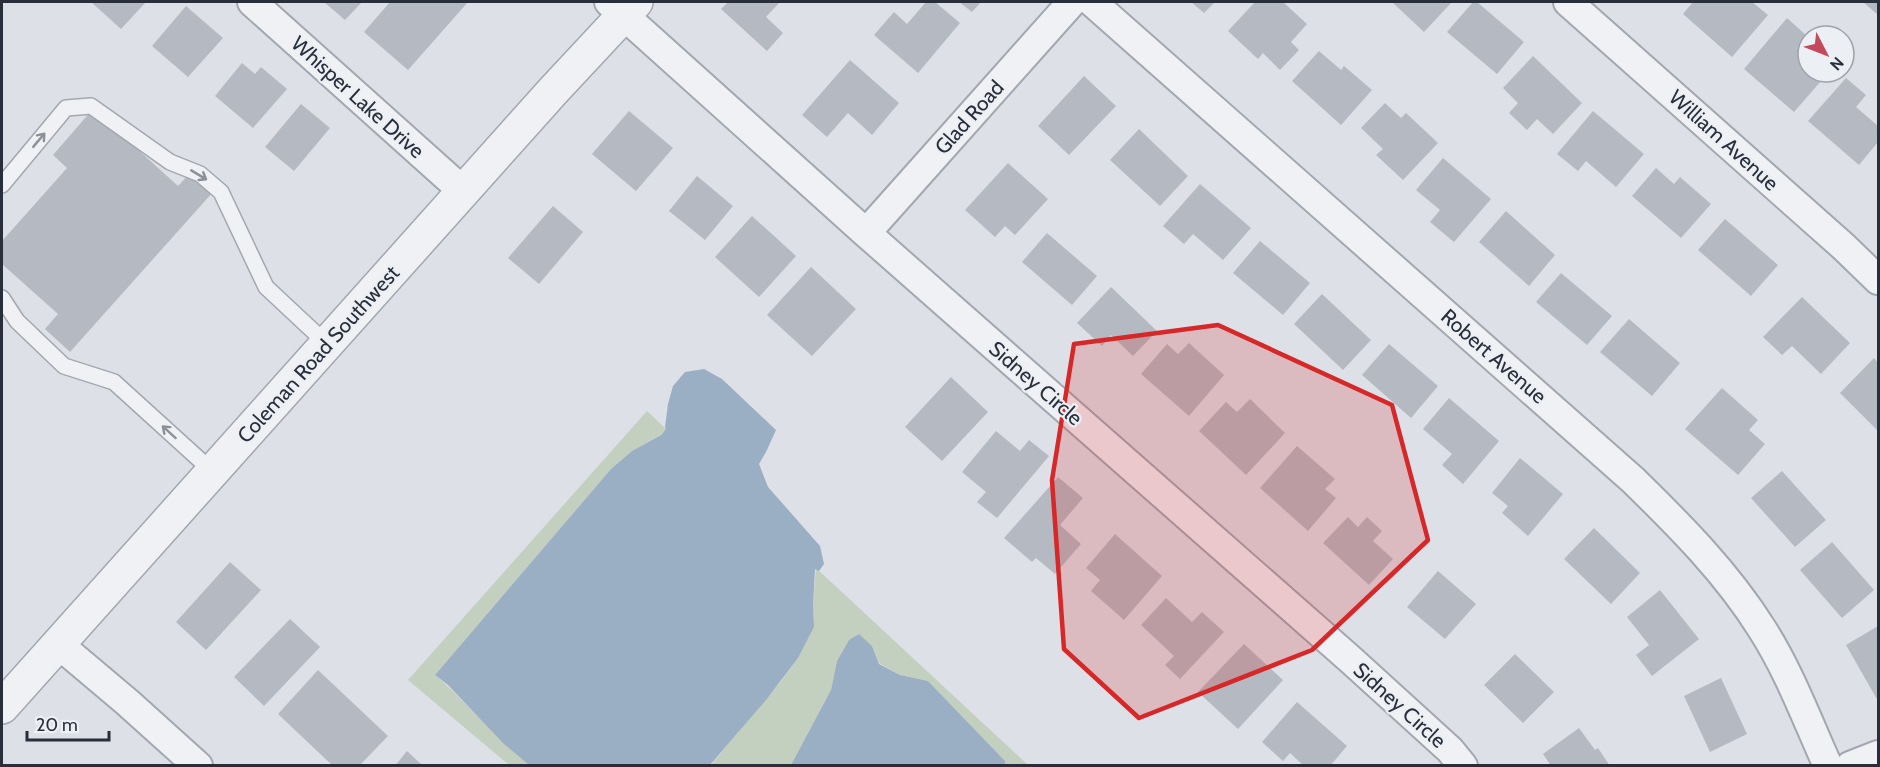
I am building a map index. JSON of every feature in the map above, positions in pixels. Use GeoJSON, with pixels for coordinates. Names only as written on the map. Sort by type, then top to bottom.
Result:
{"type":"FeatureCollection","features":[{"type":"Feature","properties":{"kind":"street","name":"Whisper Lake Drive"},"geometry":{"type":"LineString","coordinates":[[252,2],[464,192]]}},
{"type":"Feature","properties":{"kind":"street","name":"Glad Road"},"geometry":{"type":"LineString","coordinates":[[866,233],[1072,2]]}},
{"type":"Feature","properties":{"kind":"street","name":"Robert Avenue"},"geometry":{"type":"LineString","coordinates":[[1092,2],[1634,480],[1679,525],[1721,572],[1762,629],[1793,688],[1828,765]]}},
{"type":"Feature","properties":{"kind":"street","name":"William Avenue"},"geometry":{"type":"LineString","coordinates":[[1568,2],[1835,239],[1878,280]]}},
{"type":"Feature","properties":{"kind":"street","name":"Coleman Road Southwest"},"geometry":{"type":"LineString","coordinates":[[2,707],[464,192],[624,6]]}},
{"type":"Feature","properties":{"kind":"street","name":"Sidney Circle"},"geometry":{"type":"LineString","coordinates":[[624,6],[866,233],[1351,660],[1450,750],[1463,765]]}},
{"type":"Feature","properties":{"kind":"street"},"geometry":{"type":"LineString","coordinates":[[57,643],[198,765]]}},
{"type":"Feature","properties":{"kind":"street"},"geometry":{"type":"LineString","coordinates":[[1850,765],[1878,754]]}},
{"type":"Feature","properties":{"kind":"lane"},"geometry":{"type":"LineString","coordinates":[[2,185],[66,108],[91,106],[170,162],[200,174],[221,192],[266,287],[327,344]]}},
{"type":"Feature","properties":{"kind":"lane"},"geometry":{"type":"LineString","coordinates":[[2,298],[17,321],[64,366],[114,382],[212,471]]}},
{"type":"Feature","properties":{"kind":"highlighted area"},"geometry":{"type":"Polygon","coordinates":[[[1218,325],[1392,405],[1428,540],[1312,650],[1139,718],[1064,649],[1052,480],[1074,344],[1218,325]]]}},
{"type":"Feature","properties":{"kind":"green space"},"geometry":{"type":"Polygon","coordinates":[[[647,411],[666,429],[632,451],[611,469],[435,675],[529,765],[509,765],[408,680],[647,411]]]}},
{"type":"Feature","properties":{"kind":"green space"},"geometry":{"type":"Polygon","coordinates":[[[816,568],[1028,765],[1005,765],[1005,761],[928,681],[900,675],[879,663],[872,646],[849,640],[837,661],[831,690],[791,765],[710,766],[798,658],[814,627],[816,568]]]}},
{"type":"Feature","properties":{"kind":"water"},"geometry":{"type":"Polygon","coordinates":[[[704,369],[722,379],[776,430],[759,464],[768,487],[820,546],[824,564],[819,571],[815,569],[814,627],[798,658],[766,700],[710,765],[529,765],[503,743],[448,685],[435,675],[611,469],[632,451],[661,435],[666,429],[668,404],[673,386],[685,372],[704,369]]]}},
{"type":"Feature","properties":{"kind":"water"},"geometry":{"type":"Polygon","coordinates":[[[859,634],[872,646],[879,664],[900,675],[928,681],[1005,761],[1005,765],[791,765],[831,690],[837,661],[849,640],[859,634]]]}},
{"type":"Feature","properties":{"kind":"building"},"geometry":{"type":"Polygon","coordinates":[[[91,2],[146,2],[121,29],[91,2]]]}},
{"type":"Feature","properties":{"kind":"building"},"geometry":{"type":"Polygon","coordinates":[[[324,2],[362,2],[345,20],[324,2]]]}},
{"type":"Feature","properties":{"kind":"building"},"geometry":{"type":"Polygon","coordinates":[[[390,2],[468,2],[408,70],[364,32],[390,2]]]}},
{"type":"Feature","properties":{"kind":"building"},"geometry":{"type":"Polygon","coordinates":[[[728,2],[780,2],[766,17],[783,33],[767,51],[721,9],[728,2]]]}},
{"type":"Feature","properties":{"kind":"building"},"geometry":{"type":"Polygon","coordinates":[[[926,2],[935,2],[960,23],[918,73],[874,35],[894,12],[907,24],[926,2]]]}},
{"type":"Feature","properties":{"kind":"building"},"geometry":{"type":"Polygon","coordinates":[[[959,2],[981,2],[972,12],[959,2]]]}},
{"type":"Feature","properties":{"kind":"building"},"geometry":{"type":"Polygon","coordinates":[[[1191,2],[1215,2],[1204,13],[1191,2]]]}},
{"type":"Feature","properties":{"kind":"building"},"geometry":{"type":"Polygon","coordinates":[[[1255,2],[1283,2],[1307,24],[1291,42],[1299,50],[1280,70],[1263,53],[1258,59],[1228,31],[1255,2]]]}},
{"type":"Feature","properties":{"kind":"building"},"geometry":{"type":"Polygon","coordinates":[[[1392,2],[1452,2],[1424,32],[1392,2]]]}},
{"type":"Feature","properties":{"kind":"building"},"geometry":{"type":"Polygon","coordinates":[[[1473,2],[1477,2],[1524,42],[1497,74],[1447,32],[1473,2]]]}},
{"type":"Feature","properties":{"kind":"building"},"geometry":{"type":"Polygon","coordinates":[[[1693,2],[1752,2],[1768,15],[1732,57],[1683,14],[1693,2]]]}},
{"type":"Feature","properties":{"kind":"building"},"geometry":{"type":"Polygon","coordinates":[[[1863,2],[1878,2],[1877,14],[1863,2]]]}},
{"type":"Feature","properties":{"kind":"building"},"geometry":{"type":"Polygon","coordinates":[[[186,6],[223,38],[188,77],[152,46],[186,6]]]}},
{"type":"Feature","properties":{"kind":"building"},"geometry":{"type":"Polygon","coordinates":[[[1787,18],[1796,26],[1796,84],[1818,84],[1794,112],[1744,69],[1787,18]]]}},
{"type":"Feature","properties":{"kind":"building"},"geometry":{"type":"Polygon","coordinates":[[[1319,51],[1341,70],[1344,66],[1372,90],[1341,125],[1292,81],[1319,51]]]}},
{"type":"Feature","properties":{"kind":"building"},"geometry":{"type":"Polygon","coordinates":[[[1533,56],[1582,103],[1553,134],[1537,119],[1527,130],[1509,113],[1518,103],[1503,88],[1533,56]]]}},
{"type":"Feature","properties":{"kind":"building"},"geometry":{"type":"Polygon","coordinates":[[[850,60],[899,103],[872,135],[848,113],[827,137],[802,115],[850,60]]]}},
{"type":"Feature","properties":{"kind":"building"},"geometry":{"type":"Polygon","coordinates":[[[242,63],[255,74],[261,67],[287,89],[253,128],[215,96],[242,63]]]}},
{"type":"Feature","properties":{"kind":"building"},"geometry":{"type":"Polygon","coordinates":[[[1084,76],[1116,106],[1069,155],[1038,126],[1084,76]]]}},
{"type":"Feature","properties":{"kind":"building"},"geometry":{"type":"Polygon","coordinates":[[[1841,84],[1853,84],[1866,95],[1856,107],[1878,126],[1878,142],[1859,165],[1808,121],[1841,84]]]}},
{"type":"Feature","properties":{"kind":"building"},"geometry":{"type":"Polygon","coordinates":[[[1385,103],[1401,118],[1406,113],[1438,143],[1403,180],[1376,155],[1383,149],[1361,128],[1385,103]]]}},
{"type":"Feature","properties":{"kind":"building"},"geometry":{"type":"Polygon","coordinates":[[[301,104],[330,128],[294,171],[265,147],[301,104]]]}},
{"type":"Feature","properties":{"kind":"building"},"geometry":{"type":"Polygon","coordinates":[[[93,109],[178,186],[191,172],[213,192],[70,352],[45,329],[58,314],[2,264],[2,241],[67,168],[53,155],[93,109]]]}},
{"type":"Feature","properties":{"kind":"building"},"geometry":{"type":"Polygon","coordinates":[[[629,111],[673,148],[636,191],[592,154],[629,111]]]}},
{"type":"Feature","properties":{"kind":"building"},"geometry":{"type":"Polygon","coordinates":[[[1593,111],[1644,154],[1616,187],[1586,161],[1578,171],[1557,154],[1593,111]]]}},
{"type":"Feature","properties":{"kind":"building"},"geometry":{"type":"Polygon","coordinates":[[[1139,129],[1188,176],[1160,206],[1110,160],[1139,129]]]}},
{"type":"Feature","properties":{"kind":"building"},"geometry":{"type":"Polygon","coordinates":[[[1443,158],[1491,199],[1454,242],[1430,222],[1440,210],[1416,190],[1443,158]]]}},
{"type":"Feature","properties":{"kind":"building"},"geometry":{"type":"Polygon","coordinates":[[[1008,163],[1048,199],[1015,235],[1005,226],[995,237],[965,210],[1008,163]]]}},
{"type":"Feature","properties":{"kind":"building"},"geometry":{"type":"Polygon","coordinates":[[[1656,168],[1674,184],[1680,177],[1711,204],[1681,238],[1632,196],[1656,168]]]}},
{"type":"Feature","properties":{"kind":"building"},"geometry":{"type":"Polygon","coordinates":[[[697,176],[733,206],[705,240],[669,211],[697,176]]]}},
{"type":"Feature","properties":{"kind":"building"},"geometry":{"type":"Polygon","coordinates":[[[1200,184],[1251,228],[1223,260],[1193,234],[1184,244],[1163,226],[1200,184]]]}},
{"type":"Feature","properties":{"kind":"building"},"geometry":{"type":"Polygon","coordinates":[[[553,206],[583,232],[539,284],[508,258],[553,206]]]}},
{"type":"Feature","properties":{"kind":"building"},"geometry":{"type":"Polygon","coordinates":[[[1506,211],[1555,255],[1529,286],[1479,242],[1506,211]]]}},
{"type":"Feature","properties":{"kind":"building"},"geometry":{"type":"Polygon","coordinates":[[[752,216],[796,256],[759,297],[715,257],[752,216]]]}},
{"type":"Feature","properties":{"kind":"building"},"geometry":{"type":"Polygon","coordinates":[[[1725,219],[1778,265],[1751,296],[1698,250],[1725,219]]]}},
{"type":"Feature","properties":{"kind":"building"},"geometry":{"type":"Polygon","coordinates":[[[1047,233],[1097,276],[1072,305],[1022,262],[1047,233]]]}},
{"type":"Feature","properties":{"kind":"building"},"geometry":{"type":"Polygon","coordinates":[[[1260,241],[1310,283],[1283,315],[1233,273],[1260,241]]]}},
{"type":"Feature","properties":{"kind":"building"},"geometry":{"type":"Polygon","coordinates":[[[811,267],[856,309],[812,356],[767,315],[811,267]]]}},
{"type":"Feature","properties":{"kind":"building"},"geometry":{"type":"Polygon","coordinates":[[[1561,273],[1612,316],[1587,345],[1536,302],[1561,273]]]}},
{"type":"Feature","properties":{"kind":"building"},"geometry":{"type":"Polygon","coordinates":[[[1111,287],[1157,331],[1133,356],[1111,335],[1102,346],[1077,323],[1111,287]]]}},
{"type":"Feature","properties":{"kind":"building"},"geometry":{"type":"Polygon","coordinates":[[[1322,294],[1371,340],[1343,370],[1294,324],[1322,294]]]}},
{"type":"Feature","properties":{"kind":"building"},"geometry":{"type":"Polygon","coordinates":[[[1802,297],[1850,343],[1821,374],[1792,346],[1782,355],[1763,337],[1802,297]]]}},
{"type":"Feature","properties":{"kind":"building"},"geometry":{"type":"Polygon","coordinates":[[[1629,319],[1680,363],[1652,396],[1600,352],[1629,319]]]}},
{"type":"Feature","properties":{"kind":"building"},"geometry":{"type":"Polygon","coordinates":[[[1189,343],[1224,375],[1189,416],[1141,374],[1167,344],[1178,354],[1189,343]]]}},
{"type":"Feature","properties":{"kind":"building"},"geometry":{"type":"Polygon","coordinates":[[[1389,344],[1438,386],[1411,418],[1362,375],[1389,344]]]}},
{"type":"Feature","properties":{"kind":"building"},"geometry":{"type":"Polygon","coordinates":[[[1874,358],[1878,363],[1878,431],[1840,393],[1874,358]]]}},
{"type":"Feature","properties":{"kind":"building"},"geometry":{"type":"Polygon","coordinates":[[[951,377],[988,412],[942,461],[905,427],[951,377]]]}},
{"type":"Feature","properties":{"kind":"building"},"geometry":{"type":"Polygon","coordinates":[[[1722,388],[1758,420],[1749,430],[1765,444],[1738,475],[1685,429],[1722,388]]]}},
{"type":"Feature","properties":{"kind":"building"},"geometry":{"type":"Polygon","coordinates":[[[1449,398],[1499,441],[1463,484],[1442,465],[1452,454],[1423,429],[1449,398]]]}},
{"type":"Feature","properties":{"kind":"building"},"geometry":{"type":"Polygon","coordinates":[[[1250,399],[1285,433],[1246,475],[1199,431],[1226,402],[1237,412],[1250,399]]]}},
{"type":"Feature","properties":{"kind":"building"},"geometry":{"type":"Polygon","coordinates":[[[996,431],[1020,451],[1029,440],[1049,456],[997,518],[977,502],[986,492],[962,472],[996,431]]]}},
{"type":"Feature","properties":{"kind":"building"},"geometry":{"type":"Polygon","coordinates":[[[1297,446],[1335,479],[1325,489],[1336,498],[1308,531],[1260,488],[1297,446]]]}},
{"type":"Feature","properties":{"kind":"building"},"geometry":{"type":"Polygon","coordinates":[[[1520,458],[1563,494],[1528,536],[1502,513],[1508,506],[1492,493],[1520,458]]]}},
{"type":"Feature","properties":{"kind":"building"},"geometry":{"type":"Polygon","coordinates":[[[1782,471],[1826,520],[1795,547],[1751,498],[1782,471]]]}},
{"type":"Feature","properties":{"kind":"building"},"geometry":{"type":"Polygon","coordinates":[[[1058,477],[1083,498],[1060,525],[1081,544],[1055,574],[1036,558],[1032,562],[1004,538],[1058,477]]]}},
{"type":"Feature","properties":{"kind":"building"},"geometry":{"type":"Polygon","coordinates":[[[1348,517],[1358,527],[1367,517],[1382,531],[1373,541],[1393,559],[1369,585],[1323,543],[1348,517]]]}},
{"type":"Feature","properties":{"kind":"building"},"geometry":{"type":"Polygon","coordinates":[[[1594,528],[1640,573],[1611,604],[1564,559],[1594,528]]]}},
{"type":"Feature","properties":{"kind":"building"},"geometry":{"type":"Polygon","coordinates":[[[1115,534],[1162,576],[1124,620],[1091,591],[1100,580],[1086,568],[1115,534]]]}},
{"type":"Feature","properties":{"kind":"building"},"geometry":{"type":"Polygon","coordinates":[[[1832,542],[1874,590],[1842,618],[1800,570],[1832,542]]]}},
{"type":"Feature","properties":{"kind":"building"},"geometry":{"type":"Polygon","coordinates":[[[230,562],[261,590],[206,650],[176,622],[230,562]]]}},
{"type":"Feature","properties":{"kind":"building"},"geometry":{"type":"Polygon","coordinates":[[[1438,571],[1476,604],[1445,639],[1407,607],[1438,571]]]}},
{"type":"Feature","properties":{"kind":"building"},"geometry":{"type":"Polygon","coordinates":[[[1660,590],[1699,639],[1652,676],[1636,655],[1649,645],[1627,617],[1660,590]]]}},
{"type":"Feature","properties":{"kind":"building"},"geometry":{"type":"Polygon","coordinates":[[[1166,598],[1192,622],[1202,612],[1224,632],[1180,679],[1165,665],[1174,656],[1141,625],[1166,598]]]}},
{"type":"Feature","properties":{"kind":"building"},"geometry":{"type":"Polygon","coordinates":[[[290,619],[320,647],[264,706],[234,677],[290,619]]]}},
{"type":"Feature","properties":{"kind":"building"},"geometry":{"type":"Polygon","coordinates":[[[1878,626],[1878,701],[1846,645],[1878,626]]]}},
{"type":"Feature","properties":{"kind":"building"},"geometry":{"type":"Polygon","coordinates":[[[1244,644],[1283,680],[1238,729],[1198,692],[1244,644]]]}},
{"type":"Feature","properties":{"kind":"building"},"geometry":{"type":"Polygon","coordinates":[[[1515,654],[1554,692],[1523,723],[1484,685],[1515,654]]]}},
{"type":"Feature","properties":{"kind":"building"},"geometry":{"type":"Polygon","coordinates":[[[318,670],[388,736],[359,766],[333,766],[278,714],[318,670]]]}},
{"type":"Feature","properties":{"kind":"building"},"geometry":{"type":"Polygon","coordinates":[[[1721,678],[1747,734],[1710,752],[1684,696],[1721,678]]]}},
{"type":"Feature","properties":{"kind":"building"},"geometry":{"type":"Polygon","coordinates":[[[1297,702],[1347,746],[1330,766],[1304,766],[1290,753],[1283,761],[1262,742],[1297,702]]]}},
{"type":"Feature","properties":{"kind":"building"},"geometry":{"type":"Polygon","coordinates":[[[1579,728],[1595,750],[1598,748],[1610,766],[1551,766],[1543,754],[1579,728]]]}},
{"type":"Feature","properties":{"kind":"building"},"geometry":{"type":"Polygon","coordinates":[[[407,751],[423,766],[395,766],[407,751]]]}}]}
